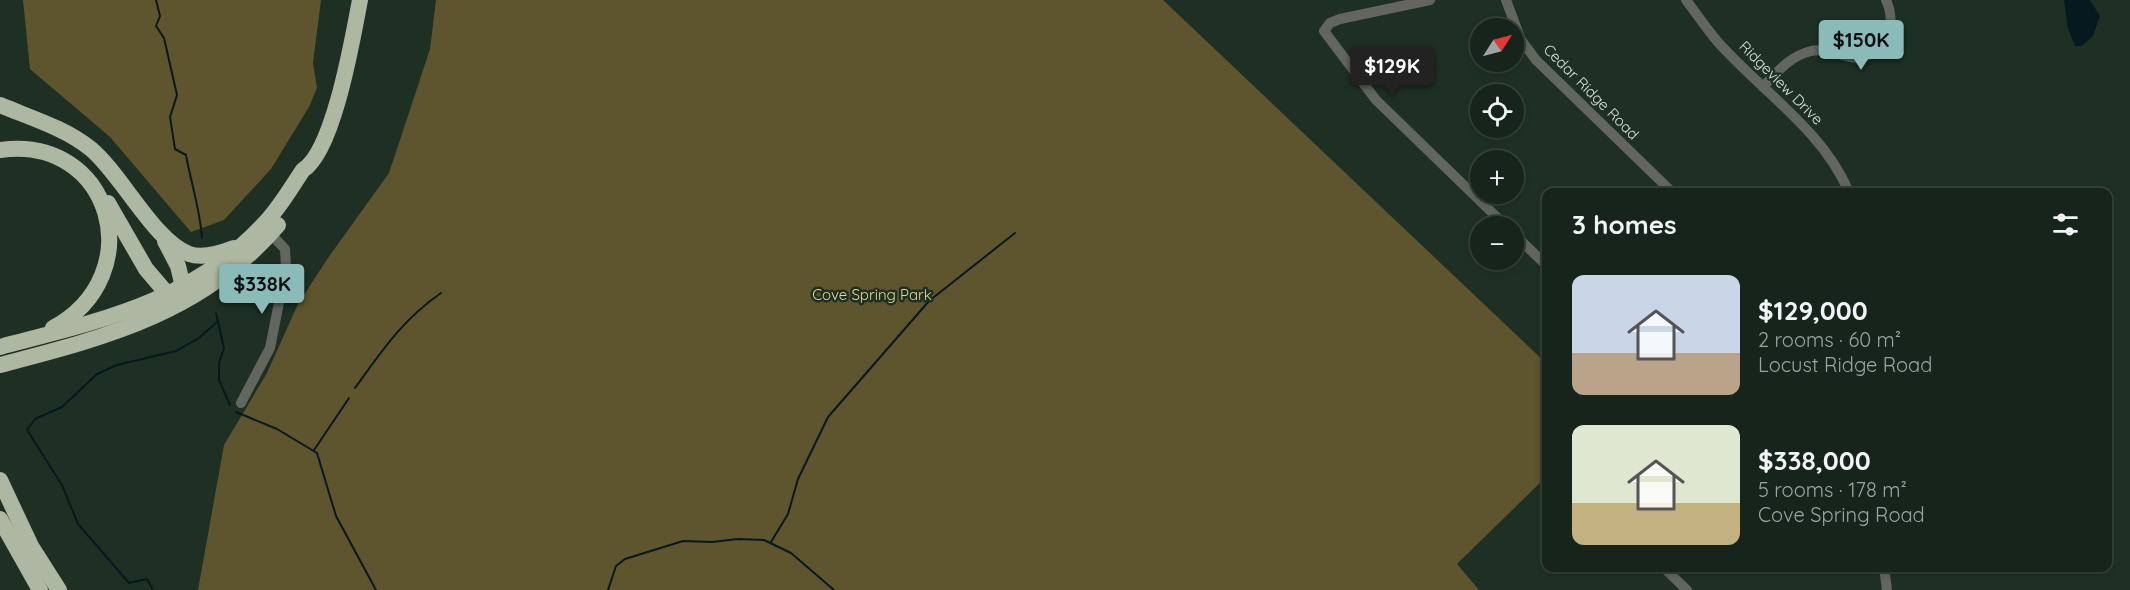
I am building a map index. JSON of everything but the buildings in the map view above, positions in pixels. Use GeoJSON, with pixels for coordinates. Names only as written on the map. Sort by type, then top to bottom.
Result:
{"type":"FeatureCollection","features":[{"type":"Feature","properties":{"kind":"highway"},"geometry":{"type":"LineString","coordinates":[[0,364],[129,328],[238,266],[307,182],[311,173],[310,165],[335,108],[360,0]]}},
{"type":"Feature","properties":{"kind":"highway"},"geometry":{"type":"LineString","coordinates":[[0,105],[65,132],[86,145],[114,173],[156,226],[174,244],[191,255],[218,254],[246,242]]}},
{"type":"Feature","properties":{"kind":"highway"},"geometry":{"type":"LineString","coordinates":[[0,150],[42,152],[72,166],[100,192],[147,269],[179,298]]}},
{"type":"Feature","properties":{"kind":"highway"},"geometry":{"type":"LineString","coordinates":[[34,338],[78,311],[95,292],[106,268],[109,242],[106,215],[95,190],[72,166]]}},
{"type":"Feature","properties":{"kind":"highway"},"geometry":{"type":"LineString","coordinates":[[156,226],[174,256],[179,298]]}},
{"type":"Feature","properties":{"kind":"highway"},"geometry":{"type":"LineString","coordinates":[[0,346],[179,298],[246,242],[267,229]]}},
{"type":"Feature","properties":{"kind":"highway"},"geometry":{"type":"LineString","coordinates":[[0,480],[31,546],[59,590]]}},
{"type":"Feature","properties":{"kind":"highway"},"geometry":{"type":"LineString","coordinates":[[0,519],[40,590]]}},
{"type":"Feature","properties":{"kind":"street"},"geometry":{"type":"LineString","coordinates":[[1430,0],[1340,19],[1330,23],[1324,31],[1376,100],[1496,216]]}},
{"type":"Feature","properties":{"kind":"street","name":"Cedar Ridge Road"},"geometry":{"type":"LineString","coordinates":[[1506,0],[1521,40],[1536,60],[1668,188]]}},
{"type":"Feature","properties":{"kind":"street","name":"Ridgeview Drive"},"geometry":{"type":"LineString","coordinates":[[1686,0],[1717,40],[1821,144],[1841,174],[1846,188]]}},
{"type":"Feature","properties":{"kind":"street"},"geometry":{"type":"LineString","coordinates":[[1763,87],[1783,65],[1809,51],[1821,50],[1845,58],[1864,56],[1873,51],[1888,33],[1890,24],[1886,0]]}},
{"type":"Feature","properties":{"kind":"street"},"geometry":{"type":"LineString","coordinates":[[241,403],[270,348],[285,275],[286,254],[267,229]]}},
{"type":"Feature","properties":{"kind":"street"},"geometry":{"type":"LineString","coordinates":[[1524,244],[1542,261]]}},
{"type":"Feature","properties":{"kind":"street"},"geometry":{"type":"LineString","coordinates":[[1668,572],[1687,590]]}},
{"type":"Feature","properties":{"kind":"street"},"geometry":{"type":"LineString","coordinates":[[1885,572],[1887,590]]}},
{"type":"Feature","properties":{"kind":"green space"},"geometry":{"type":"Polygon","coordinates":[[[23,0],[321,0],[313,63],[317,88],[309,107],[271,169],[224,220],[191,232],[110,137],[30,69],[23,0]]]}},
{"type":"Feature","properties":{"kind":"green space","name":"Cove Spring Park"},"geometry":{"type":"Polygon","coordinates":[[[436,0],[1163,0],[1542,359],[1542,481],[1457,564],[1479,590],[198,590],[224,445],[267,373],[298,304],[389,173],[430,49],[436,0]]]}},
{"type":"Feature","properties":{"kind":"shaded area"},"geometry":{"type":"Polygon","coordinates":[[[2064,0],[2090,0],[2100,16],[2093,36],[2082,46],[2075,46],[2068,29],[2064,0]]]}},
{"type":"Feature","properties":{"kind":"waterway"},"geometry":{"type":"LineString","coordinates":[[156,0],[160,16],[156,26],[164,38],[177,95],[170,117],[175,149],[186,155],[202,238]]}},
{"type":"Feature","properties":{"kind":"waterway"},"geometry":{"type":"LineString","coordinates":[[771,542],[788,514],[798,479],[828,417],[929,301],[1015,233]]}},
{"type":"Feature","properties":{"kind":"waterway"},"geometry":{"type":"LineString","coordinates":[[355,388],[404,325],[441,293]]}},
{"type":"Feature","properties":{"kind":"waterway"},"geometry":{"type":"LineString","coordinates":[[216,313],[224,348],[219,363],[219,380],[230,405]]}},
{"type":"Feature","properties":{"kind":"waterway"},"geometry":{"type":"LineString","coordinates":[[153,590],[147,579],[129,583],[78,524],[62,485],[27,430],[35,419],[62,407],[97,374],[117,365],[176,351],[199,338],[218,321]]}},
{"type":"Feature","properties":{"kind":"waterway"},"geometry":{"type":"LineString","coordinates":[[314,450],[349,398]]}},
{"type":"Feature","properties":{"kind":"waterway"},"geometry":{"type":"LineString","coordinates":[[236,412],[277,429],[317,453],[336,516],[376,590]]}},
{"type":"Feature","properties":{"kind":"waterway"},"geometry":{"type":"LineString","coordinates":[[608,590],[616,566],[625,559],[683,541],[712,542],[738,539],[764,540],[791,553],[834,590]]}}]}
